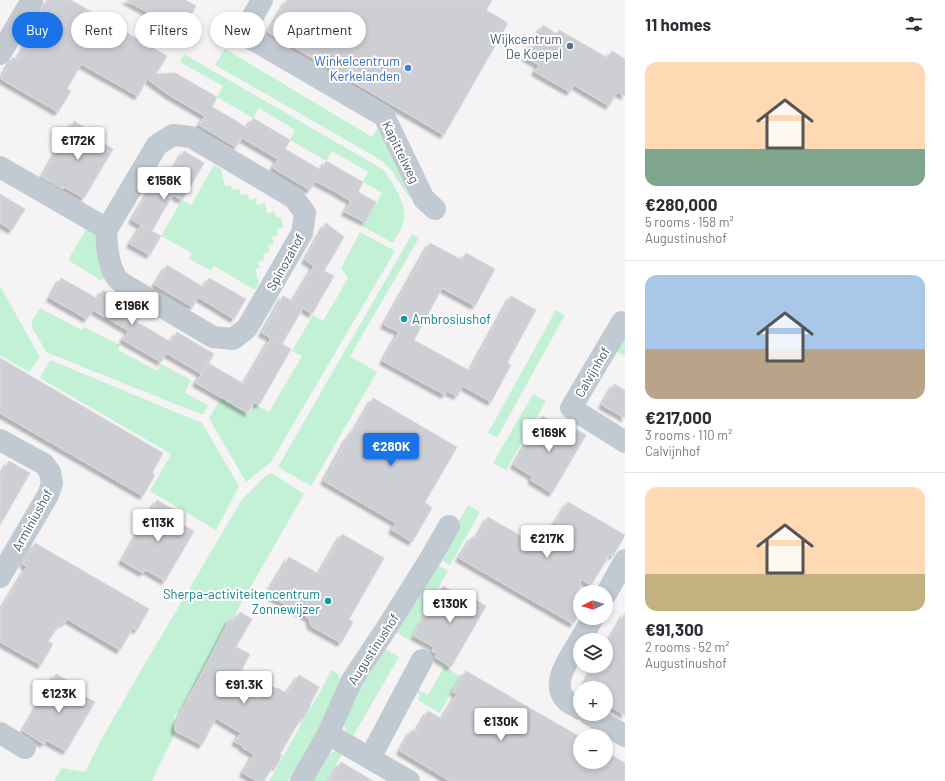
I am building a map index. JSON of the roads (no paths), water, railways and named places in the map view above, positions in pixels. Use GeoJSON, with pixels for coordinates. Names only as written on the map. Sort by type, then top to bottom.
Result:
{"type":"FeatureCollection","features":[{"type":"Feature","properties":{"kind":"street"},"geometry":{"type":"LineString","coordinates":[[0,54],[32,0]]}},
{"type":"Feature","properties":{"kind":"street","name":"Kapittelweg"},"geometry":{"type":"LineString","coordinates":[[262,0],[244,34],[384,116],[429,202]]}},
{"type":"Feature","properties":{"kind":"street","name":"Spinozahof"},"geometry":{"type":"LineString","coordinates":[[173,135],[191,137],[294,198],[305,213],[302,233],[247,328],[233,339],[213,337],[125,285],[116,277],[111,266],[106,241],[107,229],[156,145],[173,135]]}},
{"type":"Feature","properties":{"kind":"street"},"geometry":{"type":"LineString","coordinates":[[0,167],[107,229]]}},
{"type":"Feature","properties":{"kind":"street","name":"Calvijnhof"},"geometry":{"type":"LineString","coordinates":[[622,322],[571,408],[625,442]]}},
{"type":"Feature","properties":{"kind":"street","name":"Arminiushof"},"geometry":{"type":"LineString","coordinates":[[0,440],[44,464],[50,472],[52,483],[48,495],[0,577]]}},
{"type":"Feature","properties":{"kind":"street","name":"Augustinushof"},"geometry":{"type":"LineString","coordinates":[[301,781],[328,734],[352,680],[386,629],[449,526]]}},
{"type":"Feature","properties":{"kind":"street"},"geometry":{"type":"LineString","coordinates":[[611,585],[625,560]]}},
{"type":"Feature","properties":{"kind":"street"},"geometry":{"type":"LineString","coordinates":[[573,652],[562,672],[560,686],[566,700],[573,704]]}},
{"type":"Feature","properties":{"kind":"street"},"geometry":{"type":"LineString","coordinates":[[370,758],[422,660]]}},
{"type":"Feature","properties":{"kind":"street"},"geometry":{"type":"LineString","coordinates":[[600,721],[625,736]]}},
{"type":"Feature","properties":{"kind":"street"},"geometry":{"type":"LineString","coordinates":[[0,733],[26,748]]}},
{"type":"Feature","properties":{"kind":"street"},"geometry":{"type":"LineString","coordinates":[[328,734],[409,781]]}},
{"type":"Feature","properties":{"kind":"place","name":"Wijkcentrum De Koepel"},"geometry":{"type":"Point","coordinates":[570,46]}},
{"type":"Feature","properties":{"kind":"place","name":"Winkelcentrum Kerkelanden"},"geometry":{"type":"Point","coordinates":[408,68]}},
{"type":"Feature","properties":{"kind":"place","name":"Ambrosiushof"},"geometry":{"type":"Point","coordinates":[404,319]}},
{"type":"Feature","properties":{"kind":"place","name":"Sherpa-activiteitencentrum Zonnewijzer"},"geometry":{"type":"Point","coordinates":[328,601]}}]}
